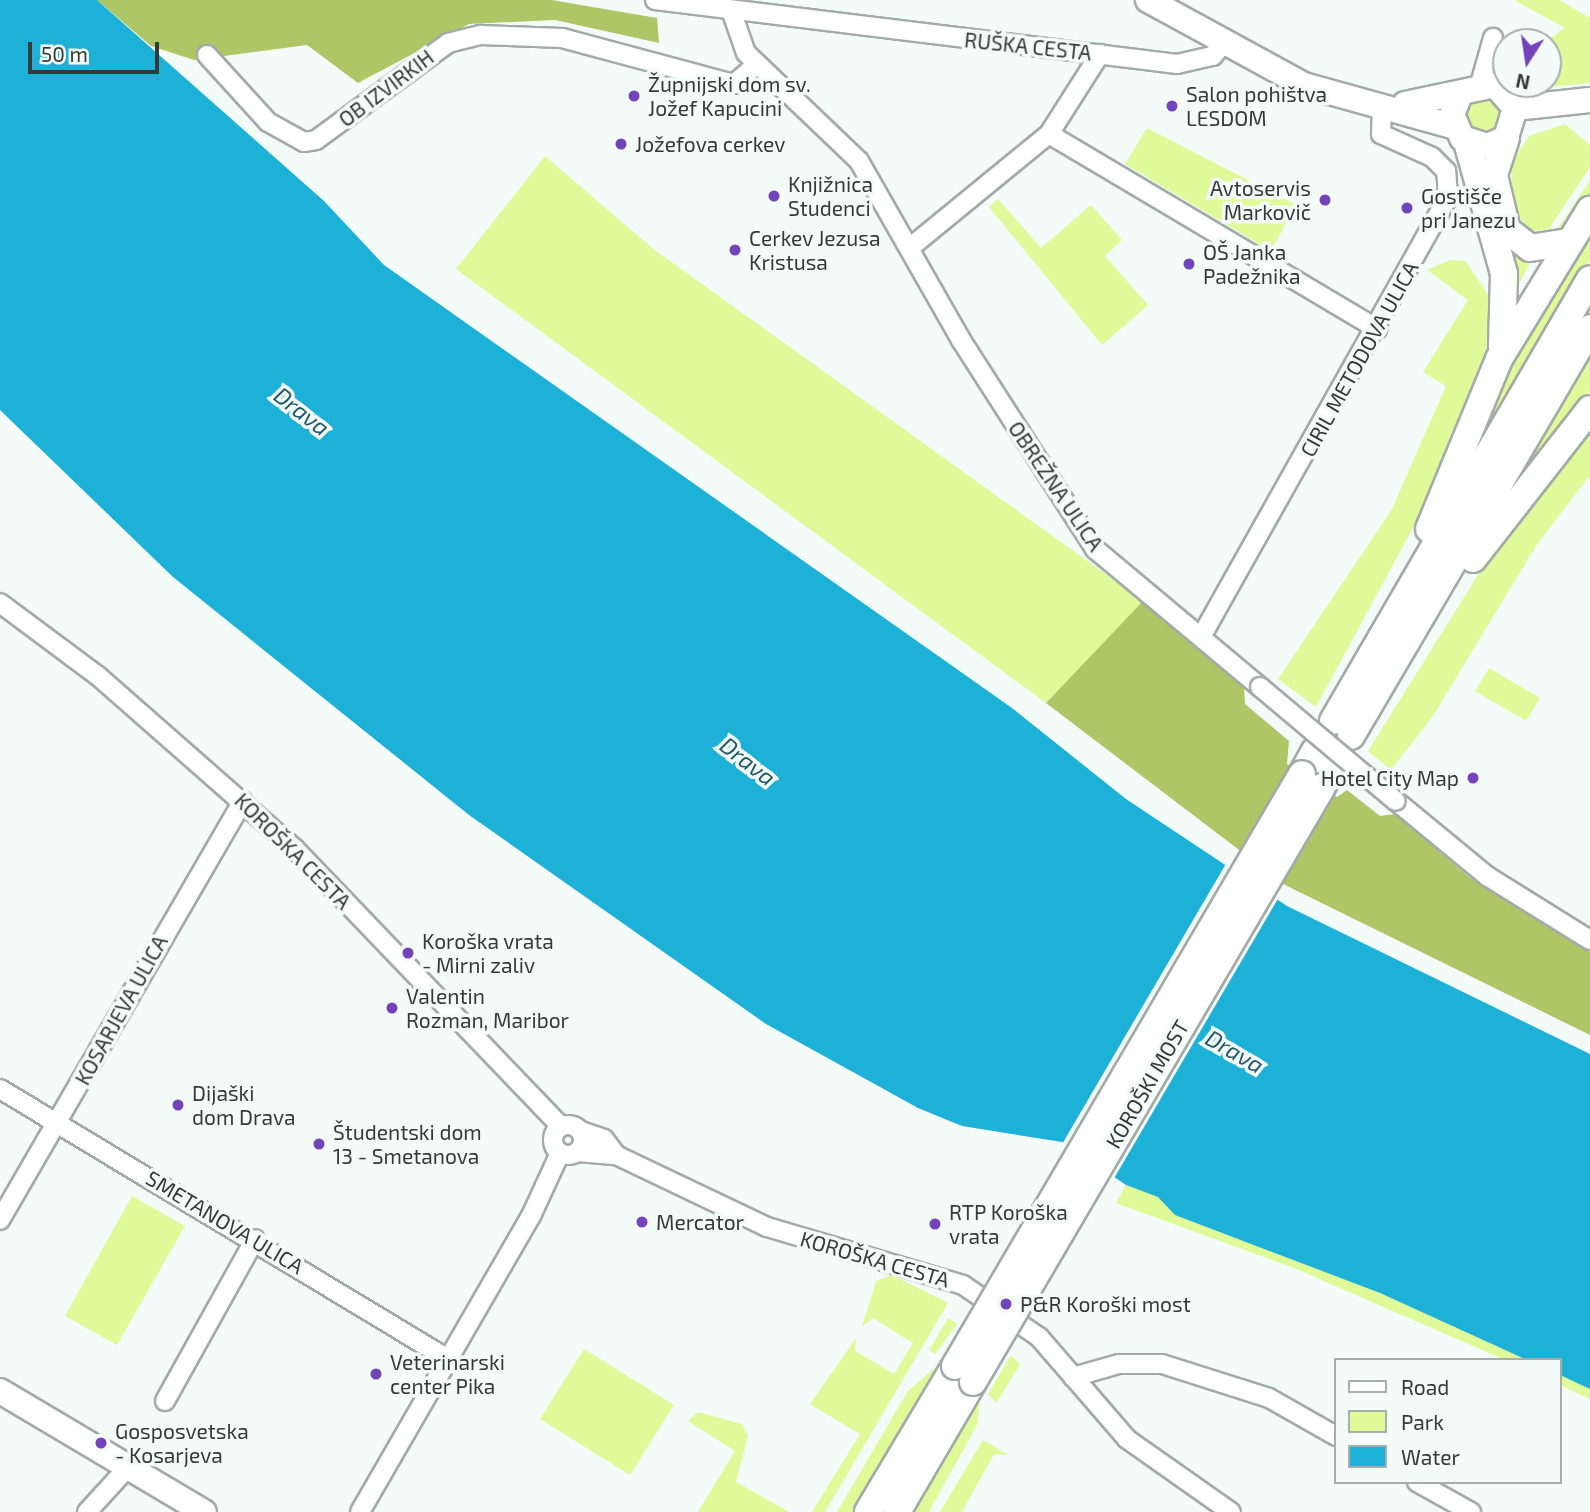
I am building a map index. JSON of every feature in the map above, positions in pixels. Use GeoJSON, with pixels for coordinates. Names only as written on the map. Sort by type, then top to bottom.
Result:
{"type":"FeatureCollection","features":[{"type":"Feature","properties":{"kind":"main road"},"geometry":{"type":"LineString","coordinates":[[1461,134],[1504,274],[1499,359]]}},
{"type":"Feature","properties":{"kind":"main road"},"geometry":{"type":"LineString","coordinates":[[1506,138],[1494,175],[1507,230],[1530,248],[1568,242]]}},
{"type":"Feature","properties":{"kind":"main road"},"geometry":{"type":"LineString","coordinates":[[1414,607],[1499,359],[1590,210]]}},
{"type":"Feature","properties":{"kind":"main road"},"geometry":{"type":"LineString","coordinates":[[1414,607],[1590,279]]}},
{"type":"Feature","properties":{"kind":"main road"},"geometry":{"type":"LineString","coordinates":[[1342,729],[1414,607],[1590,328]]}},
{"type":"Feature","properties":{"kind":"main road"},"geometry":{"type":"LineString","coordinates":[[1414,607],[1455,584],[1590,409]]}},
{"type":"Feature","properties":{"kind":"main road","name":"KOROŠKI MOST"},"geometry":{"type":"LineString","coordinates":[[964,1374],[1318,769]]}},
{"type":"Feature","properties":{"kind":"main road"},"geometry":{"type":"LineString","coordinates":[[868,1512],[964,1374]]}},
{"type":"Feature","properties":{"kind":"main road"},"geometry":{"type":"LineString","coordinates":[[897,1512],[964,1374]]}},
{"type":"Feature","properties":{"kind":"street","name":"RUŠKA CESTA"},"geometry":{"type":"LineString","coordinates":[[655,0],[732,13],[1197,63],[1223,43]]}},
{"type":"Feature","properties":{"kind":"street"},"geometry":{"type":"LineString","coordinates":[[1148,0],[1304,85],[1382,104],[1487,146],[1506,138],[1515,108]]}},
{"type":"Feature","properties":{"kind":"street","name":"OBREŽNA ULICA"},"geometry":{"type":"LineString","coordinates":[[732,13],[736,34],[756,65],[859,161],[912,246],[961,340],[1095,549],[1487,876],[1590,940]]}},
{"type":"Feature","properties":{"kind":"street","name":"OB IZVIRKIH"},"geometry":{"type":"LineString","coordinates":[[207,55],[268,122],[304,142],[316,140],[448,43],[481,35],[562,38],[734,84],[756,65]]}},
{"type":"Feature","properties":{"kind":"street"},"geometry":{"type":"LineString","coordinates":[[1461,134],[1470,89],[1492,40]]}},
{"type":"Feature","properties":{"kind":"street"},"geometry":{"type":"LineString","coordinates":[[912,246],[1049,134],[1100,54]]}},
{"type":"Feature","properties":{"kind":"street"},"geometry":{"type":"LineString","coordinates":[[1382,104],[1470,89],[1502,89],[1515,108]]}},
{"type":"Feature","properties":{"kind":"street"},"geometry":{"type":"LineString","coordinates":[[1515,108],[1590,100]]}},
{"type":"Feature","properties":{"kind":"street","name":"CIRIL METODOVA ULICA"},"geometry":{"type":"LineString","coordinates":[[1201,637],[1377,329],[1450,185],[1432,157],[1381,134],[1382,104]]}},
{"type":"Feature","properties":{"kind":"street"},"geometry":{"type":"LineString","coordinates":[[1049,134],[1377,329]]}},
{"type":"Feature","properties":{"kind":"street","name":"KOROŠKA CESTA"},"geometry":{"type":"LineString","coordinates":[[0,603],[98,676],[243,800],[561,1126]]}},
{"type":"Feature","properties":{"kind":"street","name":"KOSARJEVA ULICA"},"geometry":{"type":"LineString","coordinates":[[0,1220],[243,800]]}},
{"type":"Feature","properties":{"kind":"street","name":"SMETANOVA ULICA"},"geometry":{"type":"LineString","coordinates":[[0,1089],[255,1239],[448,1359]]}},
{"type":"Feature","properties":{"kind":"street"},"geometry":{"type":"LineString","coordinates":[[569,1152],[552,1139],[561,1126],[604,1139],[616,1155]]}},
{"type":"Feature","properties":{"kind":"street"},"geometry":{"type":"LineString","coordinates":[[360,1512],[580,1131]]}},
{"type":"Feature","properties":{"kind":"street","name":"KOROŠKA CESTA"},"geometry":{"type":"LineString","coordinates":[[569,1152],[616,1155],[767,1227],[963,1285],[1039,1337],[1127,1439],[1231,1512]]}},
{"type":"Feature","properties":{"kind":"street"},"geometry":{"type":"LineString","coordinates":[[165,1401],[255,1239]]}},
{"type":"Feature","properties":{"kind":"street"},"geometry":{"type":"LineString","coordinates":[[1073,1377],[1110,1366],[1162,1364],[1269,1398],[1334,1435]]}},
{"type":"Feature","properties":{"kind":"street"},"geometry":{"type":"LineString","coordinates":[[0,1391],[204,1512]]}},
{"type":"Feature","properties":{"kind":"street"},"geometry":{"type":"LineString","coordinates":[[87,1512],[130,1466]]}},
{"type":"Feature","properties":{"kind":"street"},"geometry":{"type":"LineString","coordinates":[[1421,1484],[1471,1512]]}},
{"type":"Feature","properties":{"kind":"green space"},"geometry":{"type":"Polygon","coordinates":[[[97,0],[552,0],[657,18],[659,43],[555,20],[469,24],[358,83],[307,45],[194,60],[151,46],[97,0]]]}},
{"type":"Feature","properties":{"kind":"green space"},"geometry":{"type":"Polygon","coordinates":[[[1514,0],[1559,0],[1590,18],[1590,83],[1562,86],[1562,30],[1565,28],[1514,0]]]}},
{"type":"Feature","properties":{"kind":"green space"},"geometry":{"type":"Polygon","coordinates":[[[1484,99],[1496,104],[1501,116],[1496,128],[1484,133],[1472,128],[1467,116],[1472,104],[1484,99]]]}},
{"type":"Feature","properties":{"kind":"green space"},"geometry":{"type":"Polygon","coordinates":[[[1565,124],[1590,145],[1590,167],[1549,229],[1530,231],[1513,209],[1511,163],[1529,136],[1565,124]]]}},
{"type":"Feature","properties":{"kind":"green space"},"geometry":{"type":"Polygon","coordinates":[[[1147,128],[1296,205],[1271,251],[1125,164],[1147,128]]]}},
{"type":"Feature","properties":{"kind":"green space"},"geometry":{"type":"Polygon","coordinates":[[[545,156],[652,248],[1143,601],[1046,703],[456,269],[545,156]]]}},
{"type":"Feature","properties":{"kind":"green space"},"geometry":{"type":"Polygon","coordinates":[[[1590,180],[1590,202],[1549,241],[1566,217],[1590,180]]]}},
{"type":"Feature","properties":{"kind":"green space"},"geometry":{"type":"Polygon","coordinates":[[[998,199],[1041,248],[1091,205],[1122,240],[1105,256],[1148,305],[1102,345],[989,207],[998,199]]]}},
{"type":"Feature","properties":{"kind":"green space"},"geometry":{"type":"Polygon","coordinates":[[[1590,224],[1590,260],[1457,480],[1500,376],[1590,224]]]}},
{"type":"Feature","properties":{"kind":"green space"},"geometry":{"type":"Polygon","coordinates":[[[1504,242],[1533,257],[1515,292],[1504,242]]]}},
{"type":"Feature","properties":{"kind":"green space"},"geometry":{"type":"Polygon","coordinates":[[[1450,260],[1465,261],[1490,297],[1488,344],[1421,513],[1316,707],[1278,679],[1392,509],[1446,386],[1423,372],[1468,300],[1427,270],[1450,260]]]}},
{"type":"Feature","properties":{"kind":"green space"},"geometry":{"type":"Polygon","coordinates":[[[1590,343],[1590,391],[1493,519],[1590,343]]]}},
{"type":"Feature","properties":{"kind":"green space"},"geometry":{"type":"Polygon","coordinates":[[[1590,432],[1590,475],[1536,546],[1433,716],[1391,770],[1368,751],[1483,567],[1590,432]]]}},
{"type":"Feature","properties":{"kind":"green space"},"geometry":{"type":"Polygon","coordinates":[[[1143,601],[1244,687],[1245,704],[1289,741],[1287,764],[1337,797],[1347,790],[1380,816],[1395,814],[1468,876],[1590,952],[1590,1035],[1285,885],[1046,703],[1143,601]]]}},
{"type":"Feature","properties":{"kind":"green space"},"geometry":{"type":"Polygon","coordinates":[[[1489,668],[1540,698],[1526,721],[1475,691],[1489,668]]]}},
{"type":"Feature","properties":{"kind":"green space"},"geometry":{"type":"Polygon","coordinates":[[[1126,1185],[1159,1197],[1175,1215],[1380,1293],[1523,1358],[1500,1358],[1294,1268],[1116,1203],[1126,1185]]]}},
{"type":"Feature","properties":{"kind":"green space"},"geometry":{"type":"Polygon","coordinates":[[[132,1196],[185,1226],[117,1345],[65,1316],[132,1196]]]}},
{"type":"Feature","properties":{"kind":"green space"},"geometry":{"type":"Polygon","coordinates":[[[892,1275],[948,1303],[825,1512],[812,1512],[860,1434],[810,1404],[856,1338],[855,1351],[894,1374],[913,1343],[873,1318],[862,1327],[876,1281],[892,1275]]]}},
{"type":"Feature","properties":{"kind":"green space"},"geometry":{"type":"Polygon","coordinates":[[[948,1318],[957,1324],[935,1354],[929,1350],[948,1318]]]}},
{"type":"Feature","properties":{"kind":"green space"},"geometry":{"type":"Polygon","coordinates":[[[584,1349],[674,1405],[630,1475],[540,1419],[584,1349]]]}},
{"type":"Feature","properties":{"kind":"green space"},"geometry":{"type":"Polygon","coordinates":[[[1011,1355],[1020,1365],[996,1403],[988,1394],[1011,1355]]]}},
{"type":"Feature","properties":{"kind":"green space"},"geometry":{"type":"Polygon","coordinates":[[[946,1358],[856,1512],[837,1512],[908,1391],[946,1358]]]}},
{"type":"Feature","properties":{"kind":"green space"},"geometry":{"type":"Polygon","coordinates":[[[1562,1376],[1590,1389],[1590,1399],[1562,1386],[1562,1376]]]}},
{"type":"Feature","properties":{"kind":"green space"},"geometry":{"type":"Polygon","coordinates":[[[980,1394],[978,1423],[929,1512],[908,1512],[980,1394]]]}},
{"type":"Feature","properties":{"kind":"green space"},"geometry":{"type":"Polygon","coordinates":[[[698,1412],[742,1424],[748,1436],[736,1482],[789,1512],[698,1512],[735,1451],[688,1421],[698,1412]]]}},
{"type":"Feature","properties":{"kind":"green space"},"geometry":{"type":"Polygon","coordinates":[[[983,1440],[1008,1455],[994,1454],[962,1512],[940,1512],[983,1440]]]}},
{"type":"Feature","properties":{"kind":"water","name":"Drava"},"geometry":{"type":"Polygon","coordinates":[[[0,0],[97,0],[324,201],[384,265],[1012,708],[1126,799],[1287,906],[1590,1054],[1590,1389],[1562,1376],[1562,1358],[1523,1358],[1380,1293],[1175,1215],[1158,1197],[1126,1185],[1062,1142],[962,1126],[918,1108],[766,1024],[469,815],[173,577],[0,410],[0,0]]]}},
{"type":"Feature","properties":{"kind":"pier"},"geometry":{"type":"Polygon","coordinates":[[[1227,862],[1279,897],[1113,1180],[1061,1146],[1227,862]]]}},
{"type":"Feature","properties":{"kind":"place","name":"Župnijski dom sv. Jožef Kapucini"},"geometry":{"type":"Point","coordinates":[634,96]}},
{"type":"Feature","properties":{"kind":"place","name":"Salon pohištva LESDOM"},"geometry":{"type":"Point","coordinates":[1172,106]}},
{"type":"Feature","properties":{"kind":"place","name":"Jožefova cerkev"},"geometry":{"type":"Point","coordinates":[621,144]}},
{"type":"Feature","properties":{"kind":"place","name":"Knjižnica Studenci"},"geometry":{"type":"Point","coordinates":[774,196]}},
{"type":"Feature","properties":{"kind":"place","name":"Avtoservis Markovič"},"geometry":{"type":"Point","coordinates":[1325,200]}},
{"type":"Feature","properties":{"kind":"place","name":"Gostišče pri Janezu"},"geometry":{"type":"Point","coordinates":[1407,208]}},
{"type":"Feature","properties":{"kind":"place","name":"Cerkev Jezusa Kristusa"},"geometry":{"type":"Point","coordinates":[735,250]}},
{"type":"Feature","properties":{"kind":"place","name":"OŠ Janka Padežnika"},"geometry":{"type":"Point","coordinates":[1189,264]}},
{"type":"Feature","properties":{"kind":"place","name":"Hotel City Map"},"geometry":{"type":"Point","coordinates":[1473,778]}},
{"type":"Feature","properties":{"kind":"place","name":"Koroška vrata - Mirni zaliv"},"geometry":{"type":"Point","coordinates":[408,953]}},
{"type":"Feature","properties":{"kind":"place","name":"Valentin Rozman, Maribor"},"geometry":{"type":"Point","coordinates":[392,1008]}},
{"type":"Feature","properties":{"kind":"place","name":"Dijaški dom Drava"},"geometry":{"type":"Point","coordinates":[178,1105]}},
{"type":"Feature","properties":{"kind":"place","name":"Študentski dom 13 - Smetanova"},"geometry":{"type":"Point","coordinates":[319,1144]}},
{"type":"Feature","properties":{"kind":"place","name":"Mercator"},"geometry":{"type":"Point","coordinates":[642,1222]}},
{"type":"Feature","properties":{"kind":"place","name":"RTP Koroška vrata"},"geometry":{"type":"Point","coordinates":[935,1224]}},
{"type":"Feature","properties":{"kind":"place","name":"P&R Koroški most"},"geometry":{"type":"Point","coordinates":[1006,1304]}},
{"type":"Feature","properties":{"kind":"place","name":"Veterinarski center Pika"},"geometry":{"type":"Point","coordinates":[376,1374]}},
{"type":"Feature","properties":{"kind":"place","name":"Gosposvetska - Kosarjeva"},"geometry":{"type":"Point","coordinates":[101,1443]}}]}
